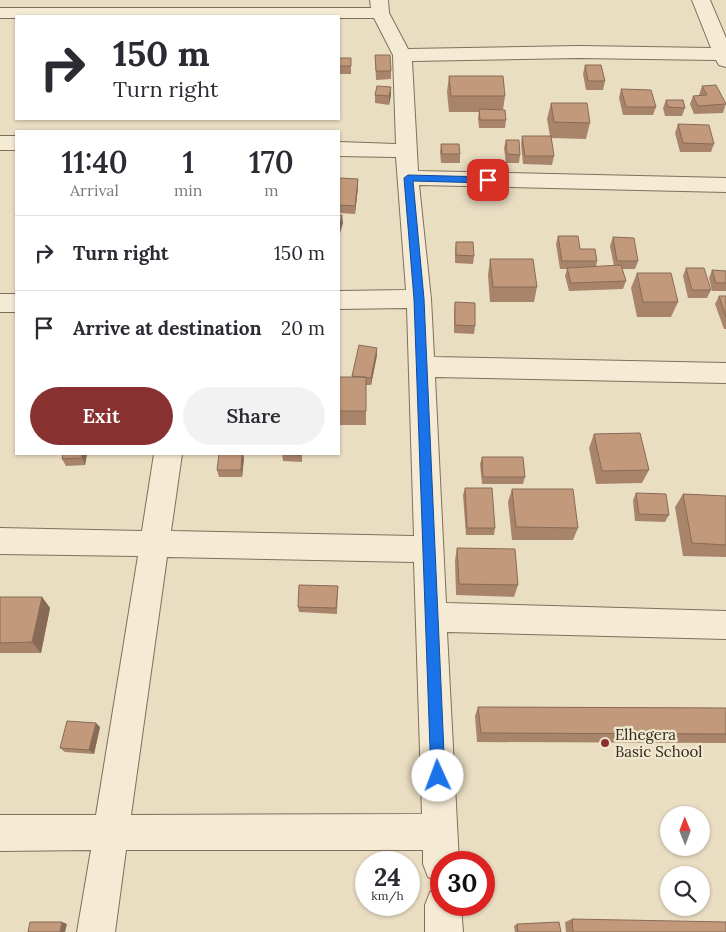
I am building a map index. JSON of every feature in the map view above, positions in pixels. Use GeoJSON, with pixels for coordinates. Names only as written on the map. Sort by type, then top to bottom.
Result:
{"type":"FeatureCollection","features":[{"type":"Feature","properties":{"kind":"street"},"geometry":{"type":"LineString","coordinates":[[402,55],[579,52],[725,56],[701,0]]}},
{"type":"Feature","properties":{"kind":"street"},"geometry":{"type":"LineString","coordinates":[[0,13],[379,7],[402,55],[407,165],[419,299],[441,848],[111,832],[0,833]]}},
{"type":"Feature","properties":{"kind":"street"},"geometry":{"type":"LineString","coordinates":[[0,143],[15,143]]}},
{"type":"Feature","properties":{"kind":"street"},"geometry":{"type":"LineString","coordinates":[[340,148],[407,165],[726,185]]}},
{"type":"Feature","properties":{"kind":"street"},"geometry":{"type":"LineString","coordinates":[[340,300],[419,299]]}},
{"type":"Feature","properties":{"kind":"street"},"geometry":{"type":"LineString","coordinates":[[0,303],[15,302]]}},
{"type":"Feature","properties":{"kind":"street"},"geometry":{"type":"LineString","coordinates":[[421,367],[726,373]]}},
{"type":"Feature","properties":{"kind":"street"},"geometry":{"type":"LineString","coordinates":[[96,932],[168,455]]}},
{"type":"Feature","properties":{"kind":"street"},"geometry":{"type":"LineString","coordinates":[[0,541],[429,549]]}},
{"type":"Feature","properties":{"kind":"street"},"geometry":{"type":"LineString","coordinates":[[432,617],[726,625]]}},
{"type":"Feature","properties":{"kind":"street"},"geometry":{"type":"LineString","coordinates":[[443,916],[444,932]]}},
{"type":"Feature","properties":{"kind":"building"},"geometry":{"type":"Polygon","coordinates":[[[375,55],[390,55],[391,71],[376,71],[375,55]]]}},
{"type":"Feature","properties":{"kind":"building"},"geometry":{"type":"Polygon","coordinates":[[[340,58],[351,58],[351,66],[340,66],[340,58]]]}},
{"type":"Feature","properties":{"kind":"building"},"geometry":{"type":"Polygon","coordinates":[[[585,65],[601,65],[605,81],[588,81],[585,65]]]}},
{"type":"Feature","properties":{"kind":"building"},"geometry":{"type":"Polygon","coordinates":[[[449,76],[503,76],[505,96],[451,96],[449,76]]]}},
{"type":"Feature","properties":{"kind":"building"},"geometry":{"type":"Polygon","coordinates":[[[716,85],[726,104],[698,106],[693,96],[707,95],[702,86],[716,85]]]}},
{"type":"Feature","properties":{"kind":"building"},"geometry":{"type":"Polygon","coordinates":[[[377,86],[391,87],[389,96],[375,95],[377,86]]]}},
{"type":"Feature","properties":{"kind":"building"},"geometry":{"type":"Polygon","coordinates":[[[621,89],[651,90],[656,107],[626,107],[621,89]]]}},
{"type":"Feature","properties":{"kind":"building"},"geometry":{"type":"Polygon","coordinates":[[[666,100],[683,100],[685,108],[668,107],[666,100]]]}},
{"type":"Feature","properties":{"kind":"building"},"geometry":{"type":"Polygon","coordinates":[[[551,103],[587,103],[590,123],[554,122],[551,103]]]}},
{"type":"Feature","properties":{"kind":"building"},"geometry":{"type":"Polygon","coordinates":[[[479,109],[505,110],[506,120],[480,120],[479,109]]]}},
{"type":"Feature","properties":{"kind":"building"},"geometry":{"type":"Polygon","coordinates":[[[678,124],[709,125],[714,144],[683,143],[678,124]]]}},
{"type":"Feature","properties":{"kind":"building"},"geometry":{"type":"Polygon","coordinates":[[[522,136],[551,136],[554,156],[525,156],[522,136]]]}},
{"type":"Feature","properties":{"kind":"building"},"geometry":{"type":"Polygon","coordinates":[[[506,140],[519,140],[520,155],[507,154],[506,140]]]}},
{"type":"Feature","properties":{"kind":"building"},"geometry":{"type":"Polygon","coordinates":[[[441,144],[459,144],[460,154],[442,154],[441,144]]]}},
{"type":"Feature","properties":{"kind":"building"},"geometry":{"type":"Polygon","coordinates":[[[340,178],[358,179],[355,206],[340,205],[340,178]]]}},
{"type":"Feature","properties":{"kind":"building"},"geometry":{"type":"Polygon","coordinates":[[[558,236],[578,236],[580,249],[595,249],[597,261],[562,261],[558,236]]]}},
{"type":"Feature","properties":{"kind":"building"},"geometry":{"type":"Polygon","coordinates":[[[613,237],[634,238],[638,261],[617,261],[613,237]]]}},
{"type":"Feature","properties":{"kind":"building"},"geometry":{"type":"Polygon","coordinates":[[[456,242],[473,242],[474,256],[456,255],[456,242]]]}},
{"type":"Feature","properties":{"kind":"building"},"geometry":{"type":"Polygon","coordinates":[[[490,259],[533,259],[537,287],[493,287],[490,259]]]}},
{"type":"Feature","properties":{"kind":"building"},"geometry":{"type":"Polygon","coordinates":[[[621,265],[626,281],[571,283],[567,268],[621,265]]]}},
{"type":"Feature","properties":{"kind":"building"},"geometry":{"type":"Polygon","coordinates":[[[686,268],[704,268],[711,290],[692,290],[686,268]]]}},
{"type":"Feature","properties":{"kind":"building"},"geometry":{"type":"Polygon","coordinates":[[[712,270],[726,271],[726,283],[716,283],[712,270]]]}},
{"type":"Feature","properties":{"kind":"building"},"geometry":{"type":"Polygon","coordinates":[[[637,273],[671,273],[678,302],[643,302],[637,273]]]}},
{"type":"Feature","properties":{"kind":"building"},"geometry":{"type":"Polygon","coordinates":[[[719,296],[726,296],[726,317],[719,296]]]}},
{"type":"Feature","properties":{"kind":"building"},"geometry":{"type":"Polygon","coordinates":[[[455,302],[475,303],[475,326],[455,325],[455,302]]]}},
{"type":"Feature","properties":{"kind":"building"},"geometry":{"type":"Polygon","coordinates":[[[359,345],[377,348],[371,378],[352,376],[359,345]]]}},
{"type":"Feature","properties":{"kind":"building"},"geometry":{"type":"Polygon","coordinates":[[[340,377],[366,377],[366,411],[340,411],[340,377]]]}},
{"type":"Feature","properties":{"kind":"building"},"geometry":{"type":"Polygon","coordinates":[[[640,433],[649,470],[602,471],[594,434],[640,433]]]}},
{"type":"Feature","properties":{"kind":"building"},"geometry":{"type":"Polygon","coordinates":[[[63,455],[82,455],[82,458],[62,459],[63,455]]]}},
{"type":"Feature","properties":{"kind":"building"},"geometry":{"type":"Polygon","coordinates":[[[219,455],[242,455],[241,470],[217,470],[219,455]]]}},
{"type":"Feature","properties":{"kind":"building"},"geometry":{"type":"Polygon","coordinates":[[[482,457],[523,457],[525,477],[483,477],[482,457]]]}},
{"type":"Feature","properties":{"kind":"building"},"geometry":{"type":"Polygon","coordinates":[[[465,488],[492,488],[495,528],[467,528],[465,488]]]}},
{"type":"Feature","properties":{"kind":"building"},"geometry":{"type":"Polygon","coordinates":[[[512,489],[573,489],[578,528],[516,527],[512,489]]]}},
{"type":"Feature","properties":{"kind":"building"},"geometry":{"type":"Polygon","coordinates":[[[636,493],[666,494],[669,515],[639,514],[636,493]]]}},
{"type":"Feature","properties":{"kind":"building"},"geometry":{"type":"Polygon","coordinates":[[[683,494],[726,496],[726,545],[692,543],[683,494]]]}},
{"type":"Feature","properties":{"kind":"building"},"geometry":{"type":"Polygon","coordinates":[[[457,548],[515,549],[518,585],[459,584],[457,548]]]}},
{"type":"Feature","properties":{"kind":"building"},"geometry":{"type":"Polygon","coordinates":[[[299,585],[338,586],[336,608],[298,607],[299,585]]]}},
{"type":"Feature","properties":{"kind":"building"},"geometry":{"type":"Polygon","coordinates":[[[0,597],[42,597],[32,642],[0,643],[0,597]]]}},
{"type":"Feature","properties":{"kind":"building"},"geometry":{"type":"Polygon","coordinates":[[[478,707],[726,708],[726,734],[481,733],[478,707]]]}},
{"type":"Feature","properties":{"kind":"building"},"geometry":{"type":"Polygon","coordinates":[[[67,721],[96,723],[89,750],[60,748],[67,721]]]}},
{"type":"Feature","properties":{"kind":"building"},"geometry":{"type":"Polygon","coordinates":[[[572,919],[726,922],[726,932],[573,932],[572,919]]]}},
{"type":"Feature","properties":{"kind":"building"},"geometry":{"type":"Polygon","coordinates":[[[30,922],[62,922],[60,932],[28,932],[30,922]]]}},
{"type":"Feature","properties":{"kind":"building"},"geometry":{"type":"Polygon","coordinates":[[[559,922],[561,932],[518,932],[517,924],[559,922]]]}},
{"type":"Feature","properties":{"kind":"place","name":"Elhegera Basic School"},"geometry":{"type":"Point","coordinates":[605,743]}},
{"type":"Feature","properties":{"kind":"route"},"geometry":{"type":"LineString","coordinates":[[438,776],[419,299],[408,178],[488,180]]}}]}
